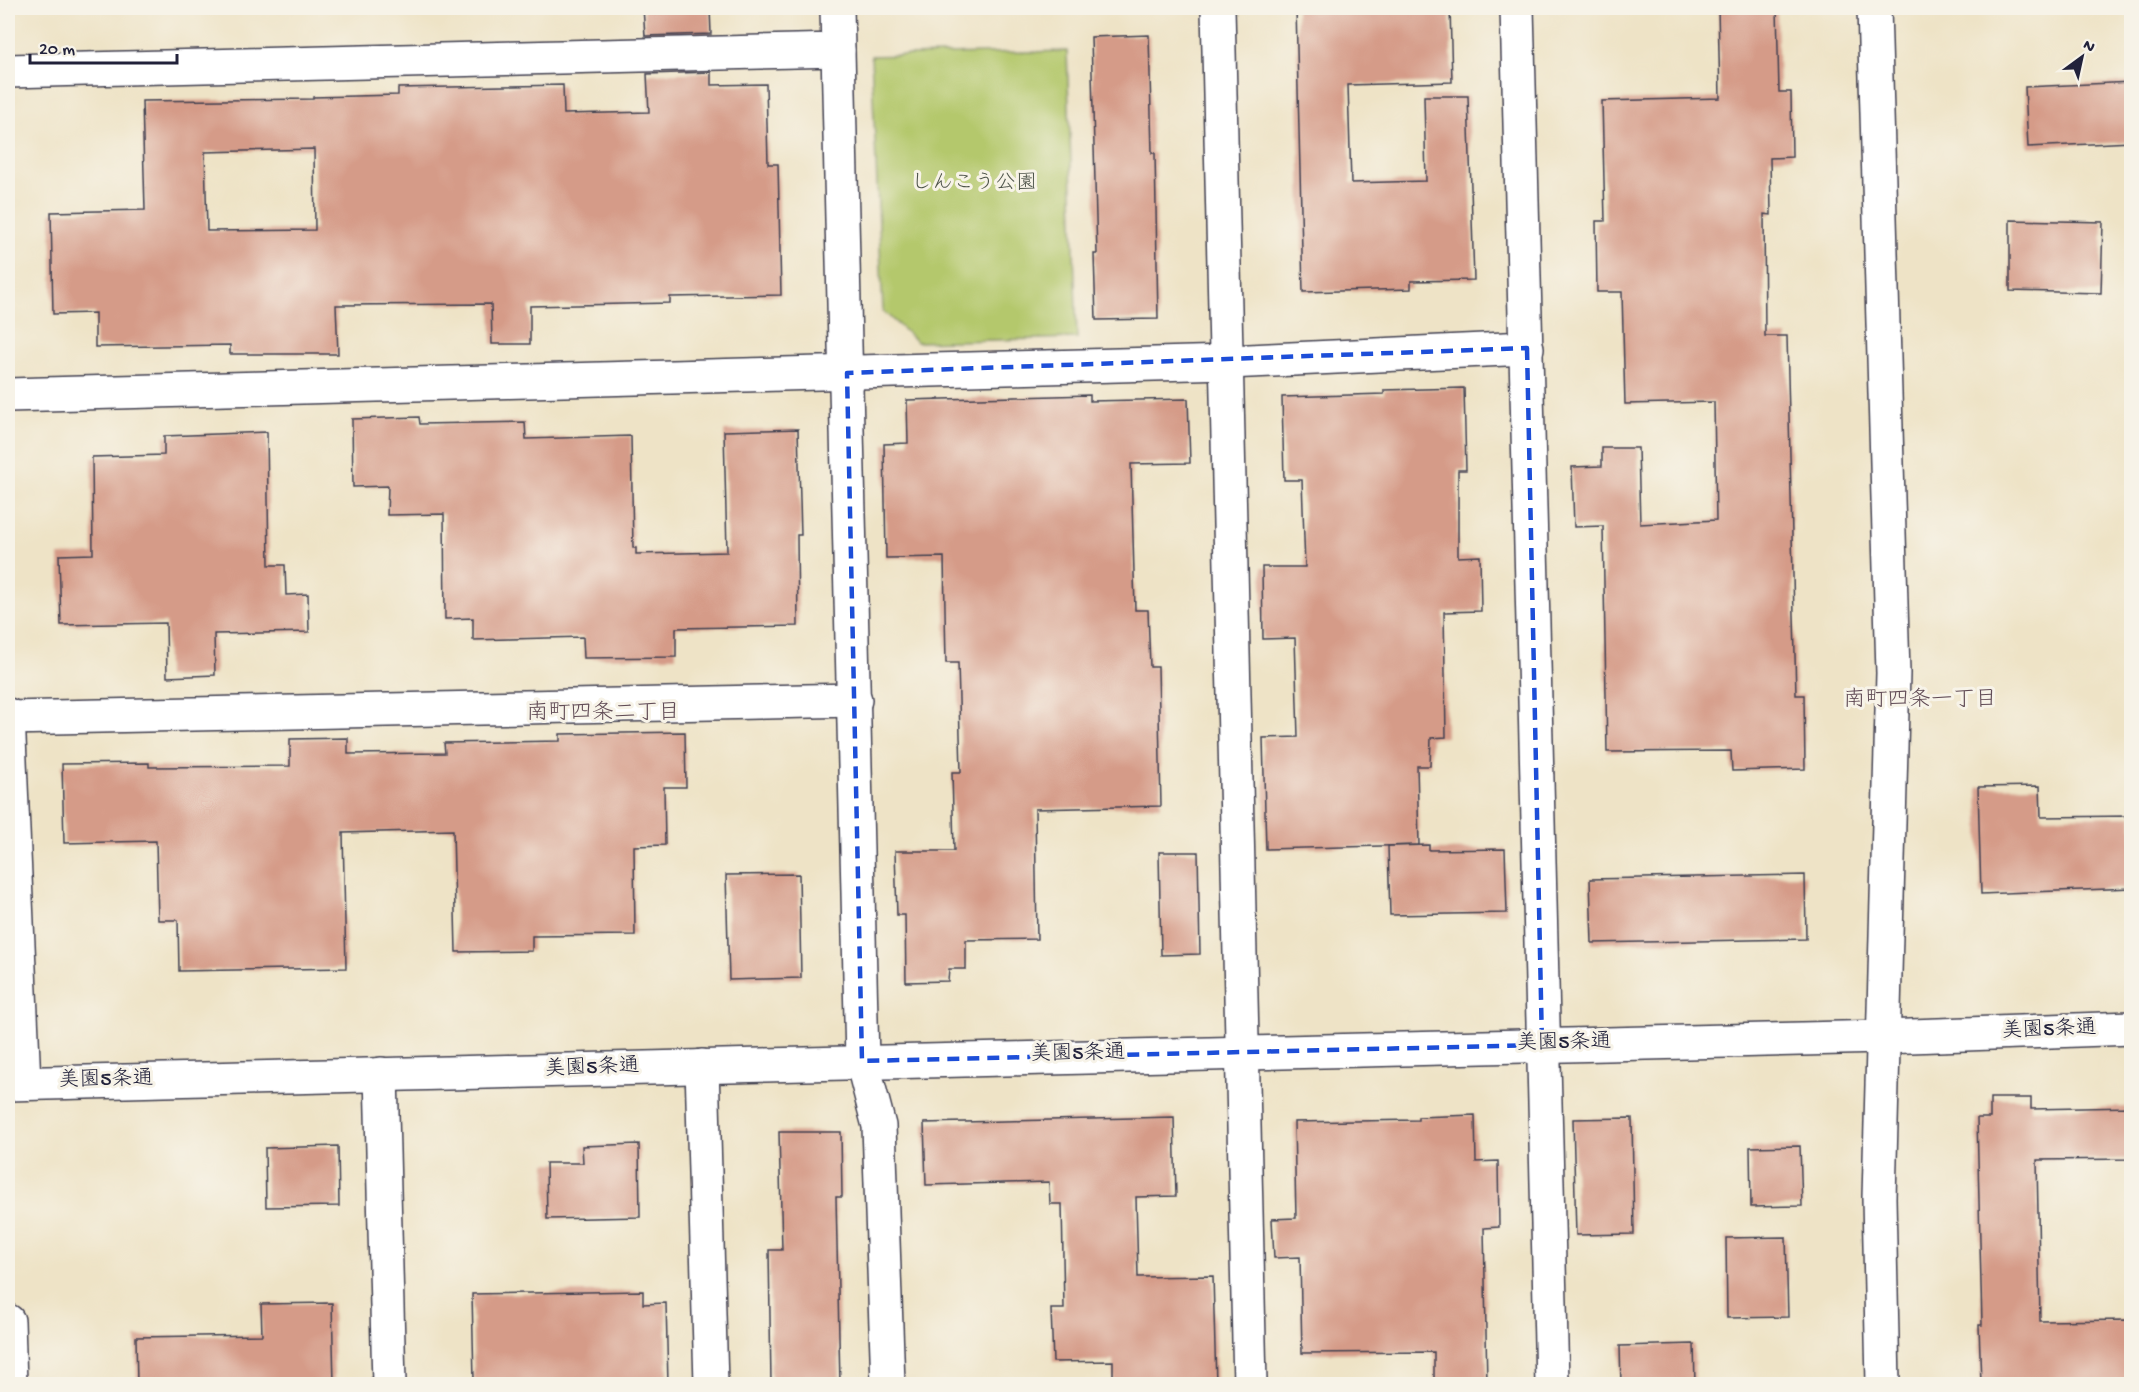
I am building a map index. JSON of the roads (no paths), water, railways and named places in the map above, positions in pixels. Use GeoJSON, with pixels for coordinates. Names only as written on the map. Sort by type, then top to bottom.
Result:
{"type":"FeatureCollection","features":[{"type":"Feature","properties":{"kind":"street"},"geometry":{"type":"LineString","coordinates":[[837,8],[862,1061],[879,1126],[888,1384]]}},
{"type":"Feature","properties":{"kind":"street"},"geometry":{"type":"LineString","coordinates":[[1218,8],[1228,362],[1240,1051],[1250,1384]]}},
{"type":"Feature","properties":{"kind":"street"},"geometry":{"type":"LineString","coordinates":[[1517,8],[1552,1384]]}},
{"type":"Feature","properties":{"kind":"street"},"geometry":{"type":"LineString","coordinates":[[1874,8],[1893,673],[1879,1198],[1883,1384]]}},
{"type":"Feature","properties":{"kind":"street"},"geometry":{"type":"LineString","coordinates":[[8,71],[838,50]]}},
{"type":"Feature","properties":{"kind":"street"},"geometry":{"type":"LineString","coordinates":[[8,395],[1228,362],[1527,348]]}},
{"type":"Feature","properties":{"kind":"street"},"geometry":{"type":"LineString","coordinates":[[16,1083],[8,716],[855,700]]}},
{"type":"Feature","properties":{"kind":"street","name":"美園5条通"},"geometry":{"type":"LineString","coordinates":[[16,1083],[1240,1051],[1883,1037],[2132,1028]]}},
{"type":"Feature","properties":{"kind":"street"},"geometry":{"type":"LineString","coordinates":[[702,1066],[711,1384]]}},
{"type":"Feature","properties":{"kind":"street"},"geometry":{"type":"LineString","coordinates":[[381,1074],[389,1384]]}},
{"type":"Feature","properties":{"kind":"street"},"geometry":{"type":"LineString","coordinates":[[8,1321],[10,1384]]}},
{"type":"Feature","properties":{"kind":"district","name":"南町四条一丁目"},"geometry":{"type":"Point","coordinates":[1920,701]}},
{"type":"Feature","properties":{"kind":"district","name":"南町四条二丁目"},"geometry":{"type":"Point","coordinates":[603,714]}},
{"type":"Feature","properties":{"kind":"park label","name":"しんこう公園"},"geometry":{"type":"Point","coordinates":[974,184]}}]}
